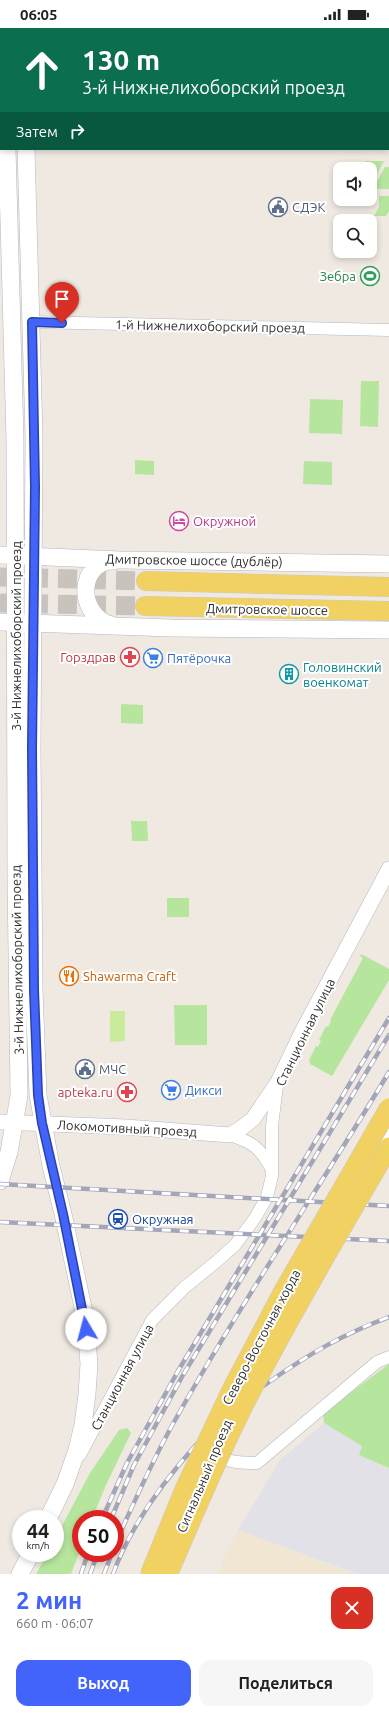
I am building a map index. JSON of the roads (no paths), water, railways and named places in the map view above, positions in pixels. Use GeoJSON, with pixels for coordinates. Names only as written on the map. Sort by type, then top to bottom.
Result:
{"type":"FeatureCollection","features":[{"type":"Feature","properties":{"kind":"main road","name":"3-й Нижнелихоборский проезд"},"geometry":{"type":"LineString","coordinates":[[7,150],[15,440],[8,555],[16,623],[38,1095],[42,1123],[84,1317],[89,1364],[83,1425],[77,1450],[65,1484]]}},
{"type":"Feature","properties":{"kind":"main road","name":"3-й Нижнелихоборский проезд"},"geometry":{"type":"LineString","coordinates":[[0,1181],[9,1152],[8,1122],[19,1096],[16,879],[16,623],[33,556],[34,435],[26,150]]}},
{"type":"Feature","properties":{"kind":"main road","name":"Дмитровское шоссе (дублёр)"},"geometry":{"type":"LineString","coordinates":[[8,555],[120,560],[389,564]]}},
{"type":"Feature","properties":{"kind":"main road"},"geometry":{"type":"LineString","coordinates":[[118,627],[107,624],[92,614],[87,603],[85,591],[91,574],[98,566],[104,562],[120,560]]}},
{"type":"Feature","properties":{"kind":"main road","name":"Дмитровское шоссе"},"geometry":{"type":"LineString","coordinates":[[146,581],[389,587]]}},
{"type":"Feature","properties":{"kind":"main road","name":"Дмитровское шоссе"},"geometry":{"type":"LineString","coordinates":[[145,606],[389,611]]}},
{"type":"Feature","properties":{"kind":"main road"},"geometry":{"type":"LineString","coordinates":[[16,623],[118,627],[389,630]]}},
{"type":"Feature","properties":{"kind":"main road","name":"Северо-Восточная хорда"},"geometry":{"type":"LineString","coordinates":[[150,1574],[185,1488],[232,1389],[284,1290],[389,1108]]}},
{"type":"Feature","properties":{"kind":"main road","name":"Северо-Восточная хорда"},"geometry":{"type":"LineString","coordinates":[[168,1574],[201,1495],[248,1396],[302,1297],[389,1147]]}},
{"type":"Feature","properties":{"kind":"main road","name":"Станционная улица"},"geometry":{"type":"LineString","coordinates":[[52,1510],[65,1484]]}},
{"type":"Feature","properties":{"kind":"main road"},"geometry":{"type":"LineString","coordinates":[[20,1574],[26,1562]]}},
{"type":"Feature","properties":{"kind":"street","name":"1-й Нижнелихоборский проезд"},"geometry":{"type":"LineString","coordinates":[[32,322],[389,330]]}},
{"type":"Feature","properties":{"kind":"street","name":"Станционная улица"},"geometry":{"type":"LineString","coordinates":[[65,1484],[152,1320],[185,1287],[216,1262],[240,1239],[267,1197],[272,1171],[273,1114],[278,1082],[302,1032],[389,869]]}},
{"type":"Feature","properties":{"kind":"street"},"geometry":{"type":"LineString","coordinates":[[230,1135],[253,1119],[278,1082]]}},
{"type":"Feature","properties":{"kind":"street","name":"Локомотивный проезд"},"geometry":{"type":"LineString","coordinates":[[8,1122],[126,1127],[230,1135],[246,1141],[258,1148],[266,1157],[272,1171]]}},
{"type":"Feature","properties":{"kind":"street","name":"Сигнальный проезд"},"geometry":{"type":"LineString","coordinates":[[162,1574],[211,1455],[263,1345],[332,1211],[360,1167],[380,1143],[389,1128]]}},
{"type":"Feature","properties":{"kind":"street"},"geometry":{"type":"LineString","coordinates":[[211,1455],[226,1461],[258,1463],[377,1362],[389,1357]]}},
{"type":"Feature","properties":{"kind":"tunnel"},"geometry":{"type":"LineString","coordinates":[[0,577],[146,581]]}},
{"type":"Feature","properties":{"kind":"tunnel"},"geometry":{"type":"LineString","coordinates":[[0,603],[145,606]]}},
{"type":"Feature","properties":{"kind":"railway"},"geometry":{"type":"LineString","coordinates":[[106,1510],[127,1463],[178,1371],[389,1018]]}},
{"type":"Feature","properties":{"kind":"railway"},"geometry":{"type":"LineString","coordinates":[[115,1510],[134,1465],[183,1375],[389,1035]]}},
{"type":"Feature","properties":{"kind":"railway"},"geometry":{"type":"LineString","coordinates":[[124,1524],[158,1452],[200,1377],[253,1289],[389,1072]]}},
{"type":"Feature","properties":{"kind":"railway"},"geometry":{"type":"LineString","coordinates":[[0,1184],[389,1206]]}},
{"type":"Feature","properties":{"kind":"railway"},"geometry":{"type":"LineString","coordinates":[[0,1222],[389,1241]]}},
{"type":"Feature","properties":{"kind":"railway"},"geometry":{"type":"LineString","coordinates":[[113,1574],[120,1556],[148,1505],[171,1474],[225,1415],[247,1397],[312,1354],[356,1330],[389,1317]]}},
{"type":"Feature","properties":{"kind":"railway"},"geometry":{"type":"LineString","coordinates":[[81,1574],[85,1562]]}},
{"type":"Feature","properties":{"kind":"railway"},"geometry":{"type":"LineString","coordinates":[[90,1574],[95,1562]]}},
{"type":"Feature","properties":{"kind":"railway"},"geometry":{"type":"LineString","coordinates":[[104,1574],[109,1562]]}},
{"type":"Feature","properties":{"kind":"place","name":"СДЭК"},"geometry":{"type":"Point","coordinates":[278,207]}},
{"type":"Feature","properties":{"kind":"place","name":"Зебра"},"geometry":{"type":"Point","coordinates":[370,276]}},
{"type":"Feature","properties":{"kind":"place","name":"Окружной"},"geometry":{"type":"Point","coordinates":[179,521]}},
{"type":"Feature","properties":{"kind":"place","name":"Горздрав"},"geometry":{"type":"Point","coordinates":[130,657]}},
{"type":"Feature","properties":{"kind":"place","name":"Пятёрочка"},"geometry":{"type":"Point","coordinates":[153,658]}},
{"type":"Feature","properties":{"kind":"place","name":"Головинский военкомат"},"geometry":{"type":"Point","coordinates":[289,674]}},
{"type":"Feature","properties":{"kind":"place","name":"Shawarma Craft"},"geometry":{"type":"Point","coordinates":[69,976]}},
{"type":"Feature","properties":{"kind":"place","name":"МЧС"},"geometry":{"type":"Point","coordinates":[85,1069]}},
{"type":"Feature","properties":{"kind":"place","name":"Дикси"},"geometry":{"type":"Point","coordinates":[171,1090]}},
{"type":"Feature","properties":{"kind":"place","name":"apteka.ru"},"geometry":{"type":"Point","coordinates":[127,1092]}},
{"type":"Feature","properties":{"kind":"place","name":"Окружная"},"geometry":{"type":"Point","coordinates":[118,1219]}}]}
